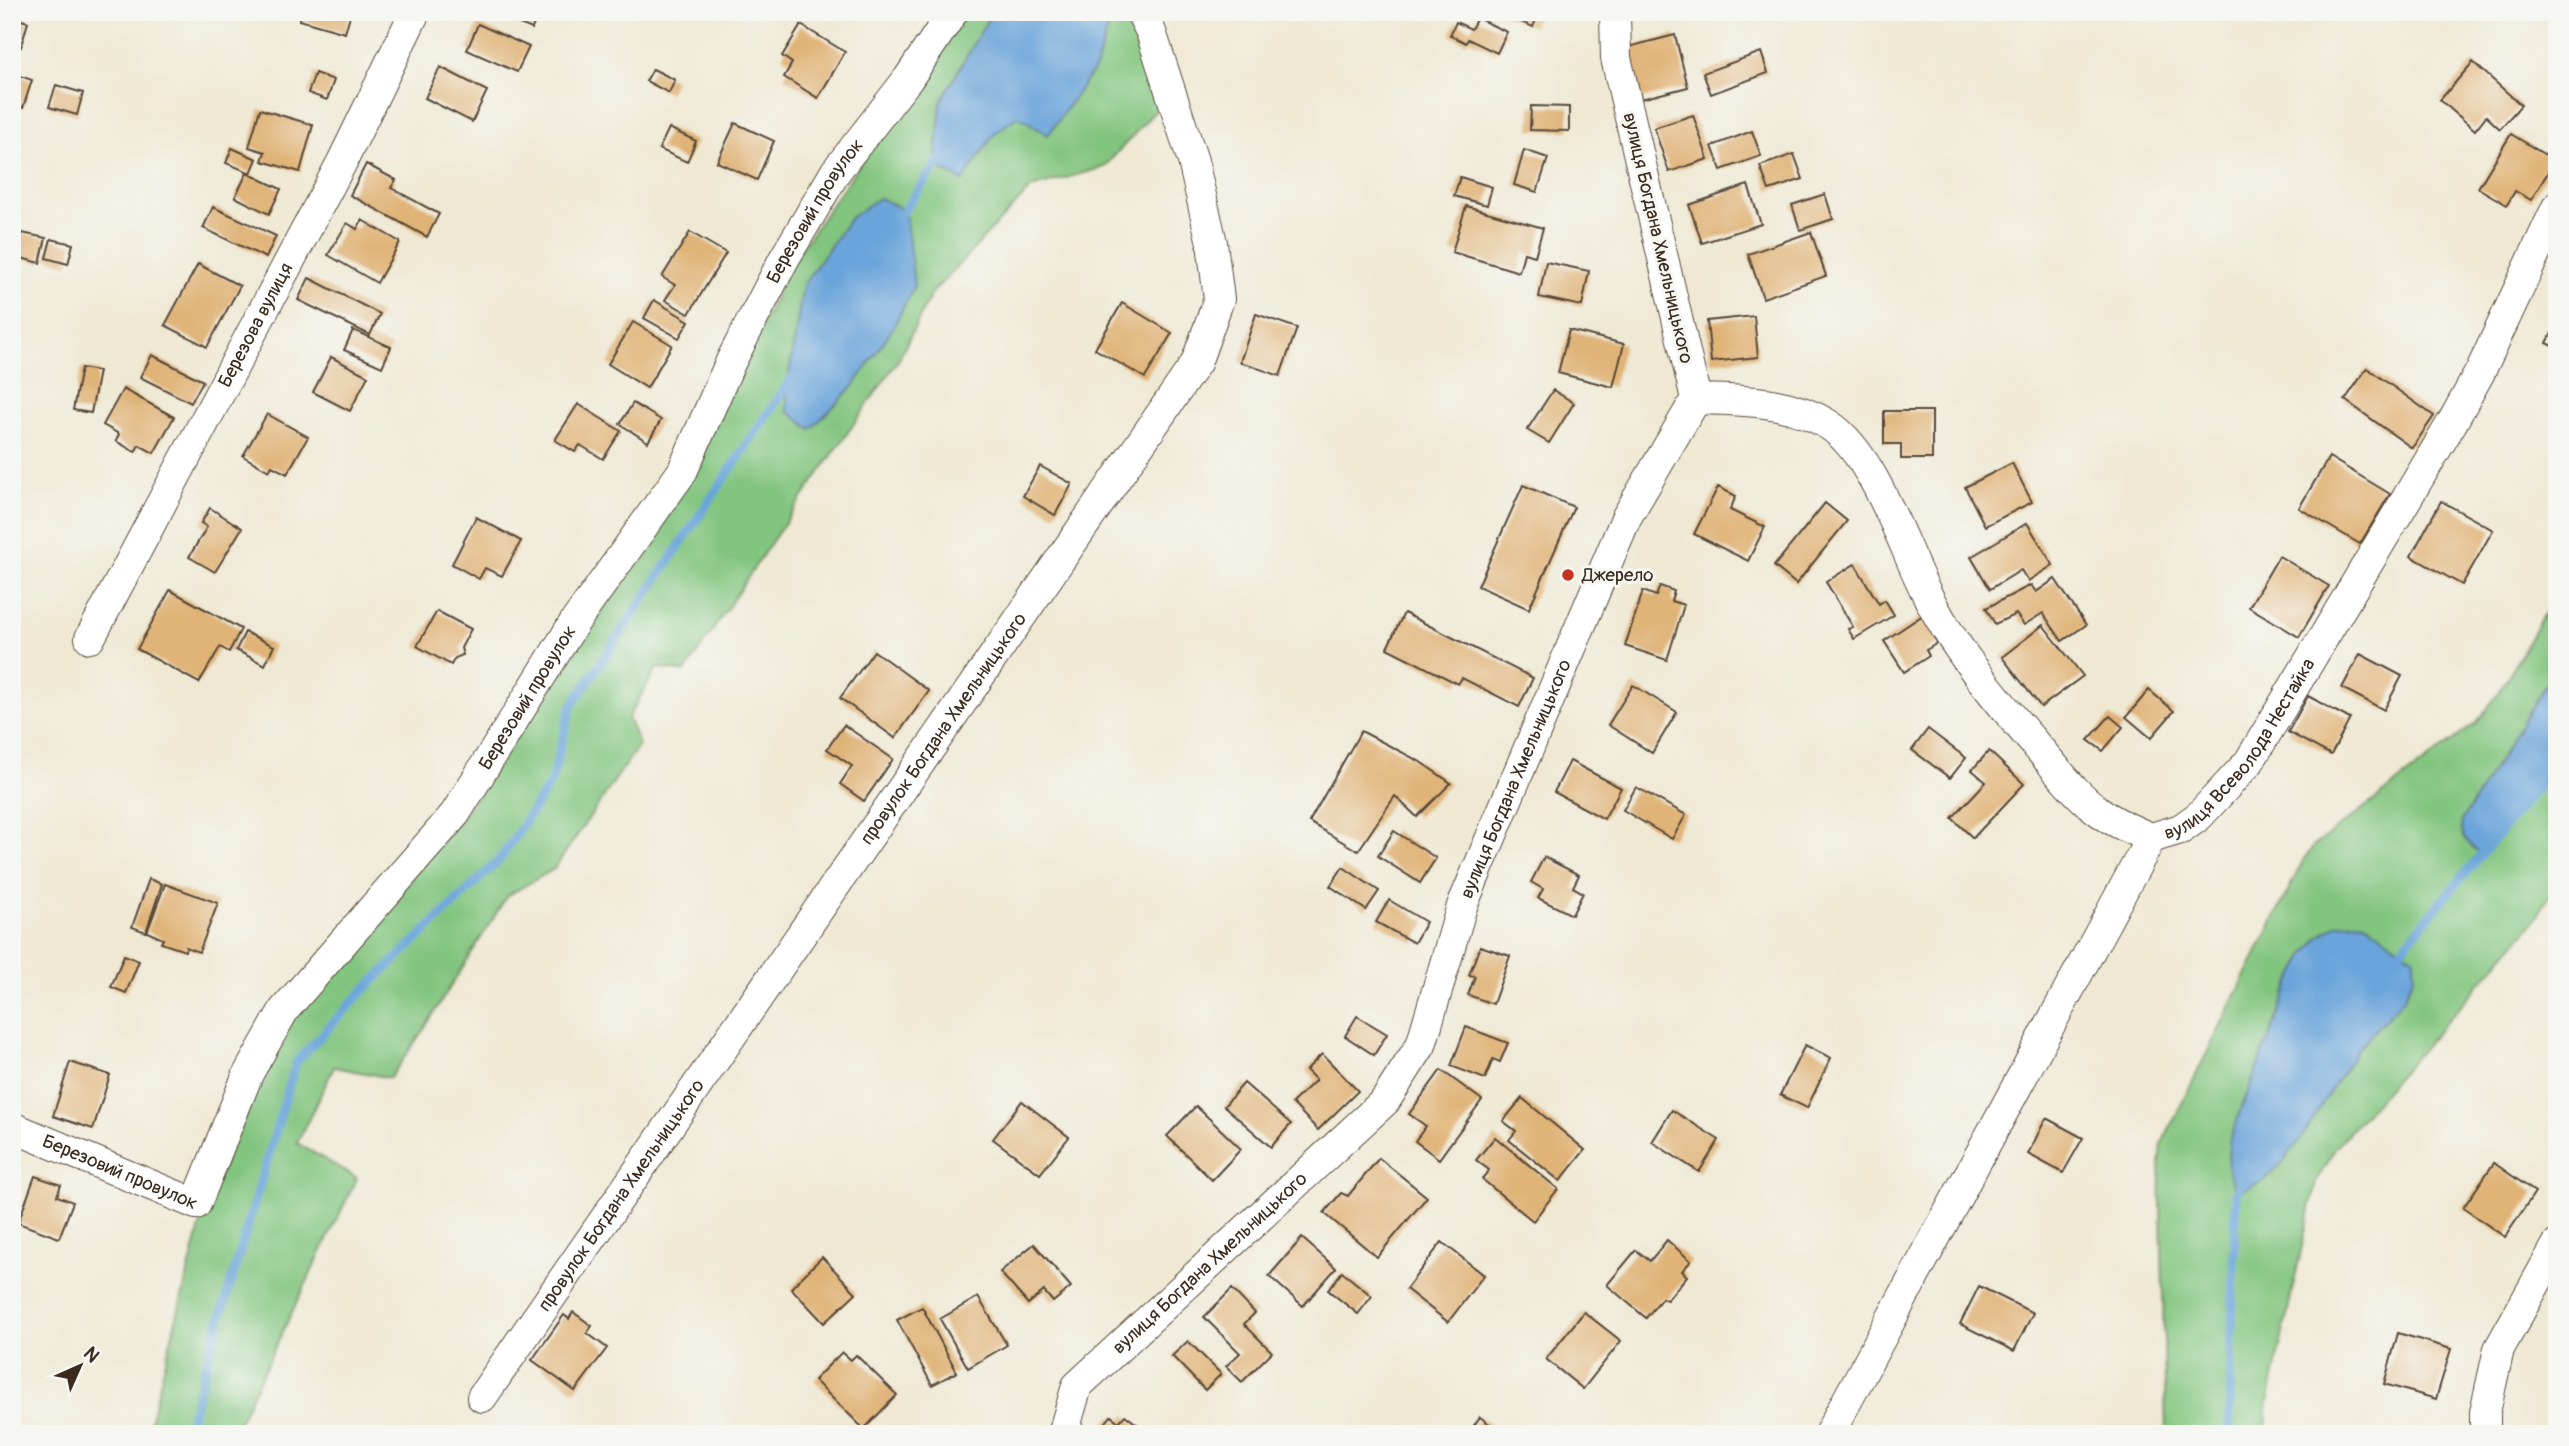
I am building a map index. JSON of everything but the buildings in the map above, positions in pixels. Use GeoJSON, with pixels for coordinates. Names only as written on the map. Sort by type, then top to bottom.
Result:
{"type":"FeatureCollection","features":[{"type":"Feature","properties":{"kind":"street","name":"Березова вулиця"},"geometry":{"type":"LineString","coordinates":[[90,638],[336,175],[415,12]]}},
{"type":"Feature","properties":{"kind":"street","name":"Березовий провулок"},"geometry":{"type":"LineString","coordinates":[[12,1127],[196,1204],[248,1074],[284,1010],[455,814],[574,623],[682,472],[732,361],[778,270],[836,172],[908,79],[953,12]]}},
{"type":"Feature","properties":{"kind":"street","name":"провулок Богдана Хмельницького"},"geometry":{"type":"LineString","coordinates":[[482,1397],[1196,363],[1219,299],[1212,243],[1194,161],[1151,32],[1141,12]]}},
{"type":"Feature","properties":{"kind":"street","name":"вулиця Богдана Хмельницького"},"geometry":{"type":"LineString","coordinates":[[1063,1434],[1077,1386],[1385,1101],[1421,1045],[1462,906],[1626,517],[1696,399],[1616,58],[1615,12]]}},
{"type":"Feature","properties":{"kind":"street","name":"вулиця Всеволода Нестайка"},"geometry":{"type":"LineString","coordinates":[[1696,399],[1777,403],[1805,412],[1832,427],[1854,450],[1874,481],[1941,621],[2004,709],[2084,800],[2120,825],[2151,838],[2181,829],[2199,816],[2249,762],[2453,421],[2480,372],[2557,207]]}},
{"type":"Feature","properties":{"kind":"street"},"geometry":{"type":"LineString","coordinates":[[1829,1434],[2151,838]]}},
{"type":"Feature","properties":{"kind":"street"},"geometry":{"type":"LineString","coordinates":[[2485,1434],[2485,1412],[2499,1349],[2557,1245]]}},
{"type":"Feature","properties":{"kind":"green space"},"geometry":{"type":"Polygon","coordinates":[[[961,12],[992,12],[971,52],[963,180],[994,134],[1018,115],[1048,135],[1096,66],[1113,12],[1129,12],[1159,107],[1104,167],[1031,188],[931,294],[899,359],[685,672],[657,668],[628,718],[639,745],[554,869],[507,896],[424,1029],[390,1078],[334,1067],[297,1143],[357,1178],[233,1434],[147,1434],[205,1207],[289,1014],[461,819],[587,633],[691,474],[791,263],[915,84],[961,12]]]}},
{"type":"Feature","properties":{"kind":"green space"},"geometry":{"type":"Polygon","coordinates":[[[2557,591],[2557,882],[2534,922],[2335,1148],[2316,1182],[2267,1406],[2267,1434],[2166,1434],[2160,1163],[2162,1143],[2304,859],[2314,846],[2476,723],[2498,694],[2557,591]]]}},
{"type":"Feature","properties":{"kind":"water"},"geometry":{"type":"Polygon","coordinates":[[[992,12],[1113,12],[1096,66],[1048,135],[1018,116],[994,134],[963,181],[935,166],[941,101],[992,12]]]}},
{"type":"Feature","properties":{"kind":"water"},"geometry":{"type":"Polygon","coordinates":[[[879,198],[905,210],[914,286],[893,328],[853,387],[811,429],[787,411],[787,386],[803,285],[850,218],[879,198]]]}},
{"type":"Feature","properties":{"kind":"water"},"geometry":{"type":"Polygon","coordinates":[[[2557,665],[2557,755],[2546,777],[2481,854],[2464,836],[2462,821],[2557,665]]]}},
{"type":"Feature","properties":{"kind":"water"},"geometry":{"type":"Polygon","coordinates":[[[2363,921],[2414,958],[2414,976],[2404,999],[2357,1049],[2284,1161],[2265,1180],[2236,1193],[2227,1167],[2230,1138],[2290,984],[2305,955],[2319,937],[2337,924],[2363,921]]]}},
{"type":"Feature","properties":{"kind":"waterway"},"geometry":{"type":"LineString","coordinates":[[898,219],[940,159]]}},
{"type":"Feature","properties":{"kind":"waterway"},"geometry":{"type":"LineString","coordinates":[[186,1434],[296,1062],[361,993],[500,859],[551,782],[571,707],[793,376]]}},
{"type":"Feature","properties":{"kind":"waterway"},"geometry":{"type":"LineString","coordinates":[[2395,957],[2546,777],[2557,755]]}},
{"type":"Feature","properties":{"kind":"waterway"},"geometry":{"type":"LineString","coordinates":[[2229,1434],[2236,1193],[2241,1185]]}},
{"type":"Feature","properties":{"kind":"place","name":"Джерело"},"geometry":{"type":"Point","coordinates":[1568,575]}}]}
